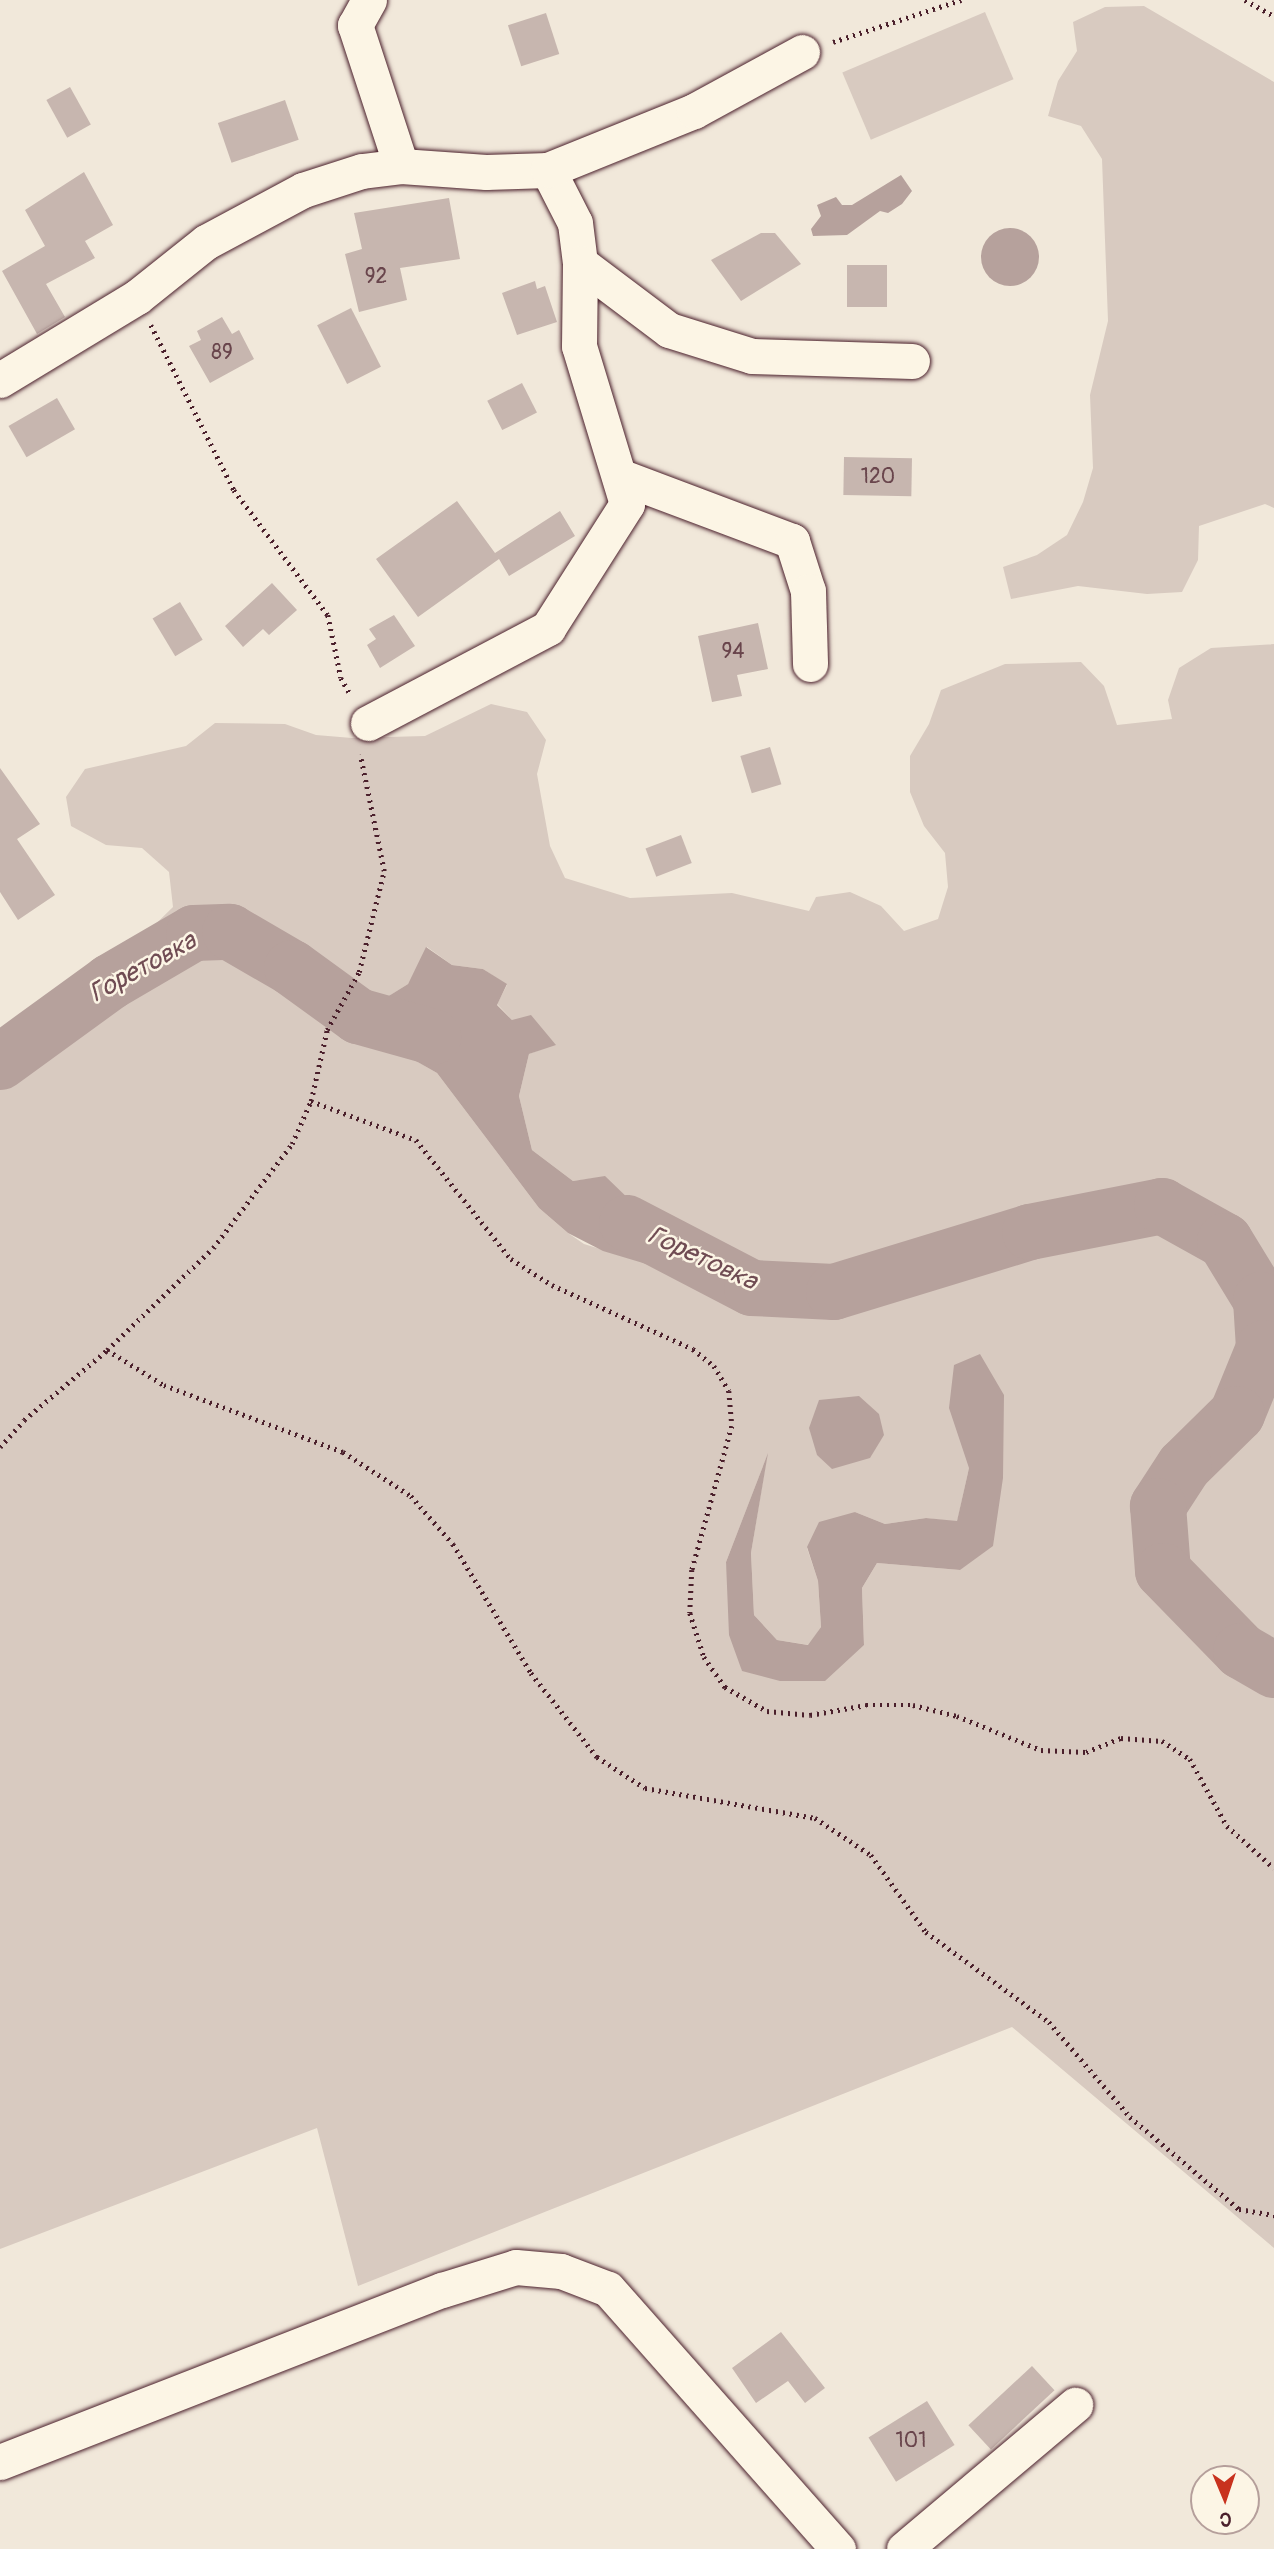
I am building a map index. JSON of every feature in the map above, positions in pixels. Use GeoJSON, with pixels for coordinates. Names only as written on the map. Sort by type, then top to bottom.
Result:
{"type":"FeatureCollection","features":[{"type":"Feature","properties":{"kind":"street"},"geometry":{"type":"LineString","coordinates":[[369,0],[355,25],[401,166]]}},
{"type":"Feature","properties":{"kind":"street"},"geometry":{"type":"LineString","coordinates":[[0,380],[137,297],[206,242],[303,190],[362,171],[401,166],[486,172],[548,170],[694,111],[802,52]]}},
{"type":"Feature","properties":{"kind":"street"},"geometry":{"type":"LineString","coordinates":[[368,723],[548,628],[627,504],[579,346],[580,263],[575,223],[548,170]]}},
{"type":"Feature","properties":{"kind":"street"},"geometry":{"type":"LineString","coordinates":[[580,263],[669,330],[752,356],[912,361]]}},
{"type":"Feature","properties":{"kind":"street"},"geometry":{"type":"LineString","coordinates":[[619,476],[792,541],[808,591],[810,664]]}},
{"type":"Feature","properties":{"kind":"street"},"geometry":{"type":"LineString","coordinates":[[0,2462],[442,2290],[516,2267],[561,2271],[608,2289],[838,2549]]}},
{"type":"Feature","properties":{"kind":"street"},"geometry":{"type":"LineString","coordinates":[[904,2549],[1075,2405]]}},
{"type":"Feature","properties":{"kind":"path"},"geometry":{"type":"LineString","coordinates":[[802,52],[961,0]]}},
{"type":"Feature","properties":{"kind":"path"},"geometry":{"type":"LineString","coordinates":[[1245,0],[1274,16]]}},
{"type":"Feature","properties":{"kind":"path"},"geometry":{"type":"LineString","coordinates":[[0,1447],[24,1420],[107,1350],[213,1248],[292,1144],[311,1101],[327,1030],[359,972],[384,871],[359,753],[368,723],[341,678],[328,615],[234,490],[137,297]]}},
{"type":"Feature","properties":{"kind":"path"},"geometry":{"type":"LineString","coordinates":[[311,1101],[416,1140],[511,1259],[552,1284],[693,1349],[714,1366],[729,1391],[732,1426],[692,1570],[690,1614],[704,1657],[725,1688],[767,1711],[810,1715],[866,1705],[913,1705],[957,1716],[1041,1750],[1086,1752],[1121,1738],[1162,1741],[1190,1759],[1227,1826],[1274,1868]]}},
{"type":"Feature","properties":{"kind":"path"},"geometry":{"type":"LineString","coordinates":[[107,1350],[164,1385],[343,1452],[411,1496],[453,1544],[531,1673],[597,1757],[645,1788],[816,1818],[871,1855],[926,1932],[1049,2022],[1130,2117],[1239,2209],[1274,2215]]}},
{"type":"Feature","properties":{"kind":"shaded area"},"geometry":{"type":"Polygon","coordinates":[[[1144,6],[1274,82],[1274,508],[1265,504],[1199,526],[1198,560],[1182,592],[1147,594],[1078,586],[1011,599],[1003,567],[1037,555],[1067,535],[1083,502],[1093,468],[1090,395],[1108,321],[1102,159],[1081,126],[1048,116],[1058,81],[1077,51],[1073,22],[1105,7],[1144,6]]]}},
{"type":"Feature","properties":{"kind":"shaded area"},"geometry":{"type":"Polygon","coordinates":[[[985,12],[1014,79],[871,140],[842,73],[985,12]]]}},
{"type":"Feature","properties":{"kind":"shaded area"},"geometry":{"type":"Polygon","coordinates":[[[901,175],[912,191],[902,204],[888,213],[880,211],[847,235],[813,236],[811,229],[821,216],[817,205],[836,197],[842,205],[852,205],[901,175]]]}},
{"type":"Feature","properties":{"kind":"shaded area"},"geometry":{"type":"Polygon","coordinates":[[[1004,228],[1016,228],[1031,236],[1039,251],[1039,263],[1031,278],[1016,286],[1004,286],[989,278],[981,263],[981,251],[989,236],[1004,228]]]}},
{"type":"Feature","properties":{"kind":"shaded area"},"geometry":{"type":"Polygon","coordinates":[[[1274,644],[1274,2248],[1012,2027],[358,2286],[317,2128],[0,2249],[0,1084],[23,1060],[128,988],[125,954],[173,907],[169,872],[142,848],[106,845],[71,826],[66,797],[85,769],[186,746],[215,723],[285,724],[316,735],[352,738],[425,736],[491,704],[527,712],[546,740],[537,774],[550,846],[565,878],[630,898],[732,893],[809,911],[816,897],[850,892],[881,906],[904,931],[938,919],[948,887],[945,853],[924,826],[910,792],[910,756],[929,724],[941,690],[1005,664],[1081,662],[1104,686],[1117,725],[1172,719],[1168,700],[1179,668],[1211,648],[1274,644]],[[427,947],[408,984],[348,1022],[437,1073],[539,1208],[568,1233],[584,1244],[702,1280],[694,1269],[692,1235],[675,1232],[633,1203],[605,1177],[573,1181],[532,1150],[519,1096],[529,1054],[555,1044],[512,1020],[497,1004],[507,985],[483,969],[452,965],[427,947]],[[767,1456],[726,1562],[742,1671],[864,1645],[862,1588],[877,1563],[960,1570],[969,1468],[957,1522],[926,1518],[885,1524],[855,1512],[807,1548],[818,1581],[821,1627],[809,1645],[777,1640],[754,1615],[751,1553],[767,1456]]]}},
{"type":"Feature","properties":{"kind":"shaded area"},"geometry":{"type":"Polygon","coordinates":[[[426,947],[452,965],[483,969],[507,984],[497,1005],[512,1020],[531,1015],[556,1045],[529,1054],[519,1096],[532,1150],[573,1181],[605,1176],[633,1203],[675,1232],[693,1235],[694,1269],[703,1281],[603,1251],[568,1233],[539,1208],[437,1073],[347,1022],[408,984],[426,947]]]}},
{"type":"Feature","properties":{"kind":"shaded area"},"geometry":{"type":"Polygon","coordinates":[[[980,1354],[1004,1395],[1003,1478],[993,1546],[960,1570],[877,1563],[862,1588],[864,1645],[825,1681],[780,1681],[742,1671],[729,1635],[726,1562],[768,1453],[751,1553],[754,1615],[777,1640],[808,1645],[821,1627],[818,1581],[807,1547],[819,1522],[855,1512],[885,1524],[926,1518],[957,1521],[969,1468],[949,1408],[954,1365],[980,1354]]]}},
{"type":"Feature","properties":{"kind":"shaded area"},"geometry":{"type":"Polygon","coordinates":[[[859,1396],[879,1414],[884,1435],[870,1458],[832,1469],[817,1455],[809,1428],[819,1400],[859,1396]]]}},
{"type":"Feature","properties":{"kind":"building"},"geometry":{"type":"Polygon","coordinates":[[[546,13],[559,54],[521,66],[508,25],[546,13]]]}},
{"type":"Feature","properties":{"kind":"building"},"geometry":{"type":"Polygon","coordinates":[[[70,87],[91,125],[67,138],[46,100],[70,87]]]}},
{"type":"Feature","properties":{"kind":"building"},"geometry":{"type":"Polygon","coordinates":[[[285,100],[299,140],[232,163],[218,123],[285,100]]]}},
{"type":"Feature","properties":{"kind":"building"},"geometry":{"type":"Polygon","coordinates":[[[84,172],[113,225],[85,241],[95,258],[46,284],[65,317],[37,334],[2,271],[45,246],[25,210],[84,172]]]}},
{"type":"Feature","properties":{"kind":"building"},"geometry":{"type":"Polygon","coordinates":[[[449,198],[460,259],[400,268],[407,300],[359,312],[345,254],[362,249],[354,213],[449,198]]]}},
{"type":"Feature","properties":{"kind":"building"},"geometry":{"type":"Polygon","coordinates":[[[761,233],[775,233],[801,264],[741,301],[711,260],[761,233]]]}},
{"type":"Feature","properties":{"kind":"building"},"geometry":{"type":"Polygon","coordinates":[[[847,265],[887,265],[887,307],[847,307],[847,265]]]}},
{"type":"Feature","properties":{"kind":"building"},"geometry":{"type":"Polygon","coordinates":[[[535,281],[537,289],[545,286],[557,322],[517,335],[502,293],[535,281]]]}},
{"type":"Feature","properties":{"kind":"building"},"geometry":{"type":"Polygon","coordinates":[[[351,308],[381,367],[347,384],[317,325],[351,308]]]}},
{"type":"Feature","properties":{"kind":"building"},"geometry":{"type":"Polygon","coordinates":[[[222,317],[232,334],[239,330],[254,359],[210,383],[189,346],[201,340],[197,331],[222,317]]]}},
{"type":"Feature","properties":{"kind":"building"},"geometry":{"type":"Polygon","coordinates":[[[522,383],[537,412],[502,430],[487,401],[522,383]]]}},
{"type":"Feature","properties":{"kind":"building"},"geometry":{"type":"Polygon","coordinates":[[[57,398],[75,429],[27,457],[9,426],[57,398]]]}},
{"type":"Feature","properties":{"kind":"building"},"geometry":{"type":"Polygon","coordinates":[[[844,457],[912,458],[911,496],[843,495],[844,457]]]}},
{"type":"Feature","properties":{"kind":"building"},"geometry":{"type":"Polygon","coordinates":[[[457,501],[495,553],[560,511],[575,536],[509,576],[499,559],[418,617],[376,559],[457,501]]]}},
{"type":"Feature","properties":{"kind":"building"},"geometry":{"type":"Polygon","coordinates":[[[272,583],[297,610],[269,635],[263,629],[243,647],[225,626],[272,583]]]}},
{"type":"Feature","properties":{"kind":"building"},"geometry":{"type":"Polygon","coordinates":[[[180,602],[203,640],[175,656],[153,618],[180,602]]]}},
{"type":"Feature","properties":{"kind":"building"},"geometry":{"type":"Polygon","coordinates":[[[394,615],[415,646],[380,668],[367,645],[376,639],[369,629],[394,615]]]}},
{"type":"Feature","properties":{"kind":"building"},"geometry":{"type":"Polygon","coordinates":[[[758,623],[768,669],[737,675],[742,696],[712,702],[698,636],[758,623]]]}},
{"type":"Feature","properties":{"kind":"building"},"geometry":{"type":"Polygon","coordinates":[[[770,747],[781,784],[752,793],[740,756],[770,747]]]}},
{"type":"Feature","properties":{"kind":"building"},"geometry":{"type":"Polygon","coordinates":[[[0,768],[40,824],[17,839],[55,895],[18,920],[0,892],[0,768]]]}},
{"type":"Feature","properties":{"kind":"building"},"geometry":{"type":"Polygon","coordinates":[[[681,835],[692,863],[656,877],[646,849],[681,835]]]}},
{"type":"Feature","properties":{"kind":"building"},"geometry":{"type":"Polygon","coordinates":[[[781,2332],[825,2388],[805,2403],[788,2381],[756,2403],[732,2368],[781,2332]]]}},
{"type":"Feature","properties":{"kind":"building"},"geometry":{"type":"Polygon","coordinates":[[[1032,2366],[1055,2390],[991,2449],[968,2425],[1032,2366]]]}},
{"type":"Feature","properties":{"kind":"building"},"geometry":{"type":"Polygon","coordinates":[[[927,2401],[955,2445],[896,2482],[868,2438],[927,2401]]]}},
{"type":"Feature","properties":{"kind":"waterway","name":"Горетовка"},"geometry":{"type":"LineString","coordinates":[[0,1062],[110,982],[194,933],[230,932],[292,968],[358,1016],[433,1037]]}},
{"type":"Feature","properties":{"kind":"waterway","name":"Горетовка"},"geometry":{"type":"LineString","coordinates":[[627,1223],[752,1288],[834,1292],[1030,1232],[1162,1206],[1225,1241],[1261,1300],[1264,1348],[1237,1414],[1184,1466],[1158,1506],[1163,1571],[1241,1651],[1274,1670]]}}]}
